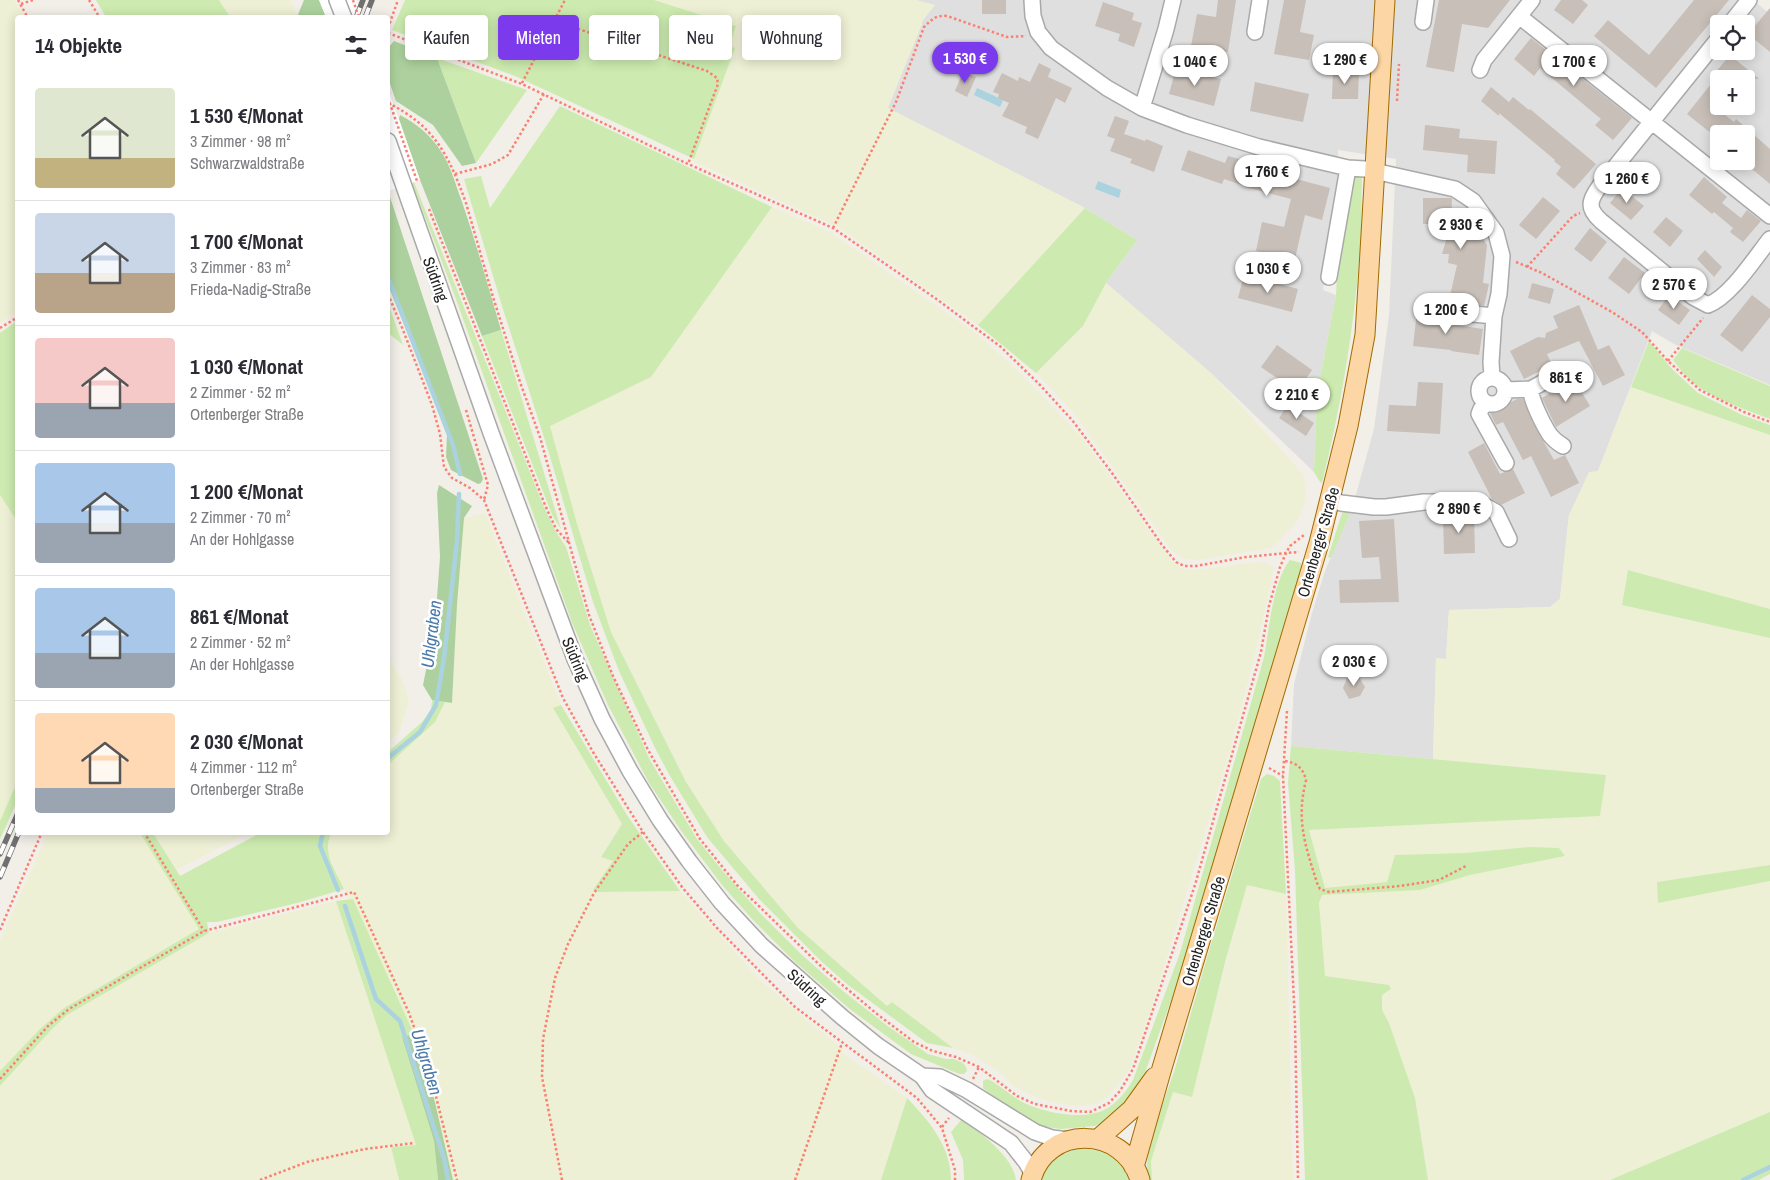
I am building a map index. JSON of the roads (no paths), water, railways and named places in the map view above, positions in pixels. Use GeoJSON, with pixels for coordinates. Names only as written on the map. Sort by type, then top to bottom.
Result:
{"type":"FeatureCollection","features":[{"type":"Feature","properties":{"kind":"main road","name":"Ortenberger Straße"},"geometry":{"type":"LineString","coordinates":[[1137,1173],[1162,1068],[1315,555],[1348,426],[1365,335],[1385,0]]}},
{"type":"Feature","properties":{"kind":"main road","name":"Ortenberger Straße"},"geometry":{"type":"LineString","coordinates":[[1098,1139],[1132,1109],[1162,1068]]}},
{"type":"Feature","properties":{"kind":"main road"},"geometry":{"type":"LineString","coordinates":[[1032,1177],[1039,1162],[1047,1153],[1068,1140],[1078,1138],[1098,1139],[1120,1150],[1137,1173]]}},
{"type":"Feature","properties":{"kind":"street"},"geometry":{"type":"LineString","coordinates":[[338,0],[343,15]]}},
{"type":"Feature","properties":{"kind":"street"},"geometry":{"type":"LineString","coordinates":[[1032,0],[1033,16],[1038,32],[1051,48],[1107,88],[1142,108],[1186,125],[1259,147],[1348,168],[1375,171],[1455,189],[1473,201],[1496,232],[1502,256],[1499,294],[1494,316],[1491,362],[1492,378]]}},
{"type":"Feature","properties":{"kind":"street"},"geometry":{"type":"LineString","coordinates":[[1142,108],[1166,30],[1173,0]]}},
{"type":"Feature","properties":{"kind":"street"},"geometry":{"type":"LineString","coordinates":[[1255,32],[1260,0]]}},
{"type":"Feature","properties":{"kind":"street"},"geometry":{"type":"LineString","coordinates":[[1422,22],[1426,0]]}},
{"type":"Feature","properties":{"kind":"street"},"geometry":{"type":"LineString","coordinates":[[1480,70],[1484,60],[1532,0]]}},
{"type":"Feature","properties":{"kind":"street"},"geometry":{"type":"LineString","coordinates":[[1737,15],[1749,0]]}},
{"type":"Feature","properties":{"kind":"street"},"geometry":{"type":"LineString","coordinates":[[1519,16],[1770,216]]}},
{"type":"Feature","properties":{"kind":"street"},"geometry":{"type":"LineString","coordinates":[[1710,49],[1599,187],[1592,197],[1590,207],[1594,215],[1608,227],[1693,297],[1708,305],[1717,302],[1726,294],[1770,239]]}},
{"type":"Feature","properties":{"kind":"street","name":"Südring"},"geometry":{"type":"LineString","coordinates":[[390,145],[410,183],[494,442],[575,659],[602,720],[630,771],[689,861],[722,903],[761,945],[842,1018],[878,1046],[922,1076],[932,1090],[1011,1144],[1026,1162],[1032,1177]]}},
{"type":"Feature","properties":{"kind":"street"},"geometry":{"type":"LineString","coordinates":[[1330,277],[1348,168]]}},
{"type":"Feature","properties":{"kind":"street"},"geometry":{"type":"LineString","coordinates":[[1452,312],[1494,316]]}},
{"type":"Feature","properties":{"kind":"street"},"geometry":{"type":"LineString","coordinates":[[1506,390],[1519,391],[1531,389],[1562,372]]}},
{"type":"Feature","properties":{"kind":"street"},"geometry":{"type":"LineString","coordinates":[[1492,378],[1501,381],[1506,390],[1500,402],[1493,404],[1486,403],[1481,398],[1479,392],[1480,384],[1485,379],[1492,378]]}},
{"type":"Feature","properties":{"kind":"street"},"geometry":{"type":"LineString","coordinates":[[1531,389],[1532,397],[1550,436],[1563,446]]}},
{"type":"Feature","properties":{"kind":"street"},"geometry":{"type":"LineString","coordinates":[[1486,403],[1479,414],[1506,463]]}},
{"type":"Feature","properties":{"kind":"street"},"geometry":{"type":"LineString","coordinates":[[1330,499],[1341,503],[1386,508],[1424,502],[1463,502],[1479,505],[1496,512],[1509,539]]}},
{"type":"Feature","properties":{"kind":"street","name":"Südring"},"geometry":{"type":"LineString","coordinates":[[922,1076],[940,1077],[967,1090],[1036,1132],[1052,1138],[1068,1140]]}},
{"type":"Feature","properties":{"kind":"water"},"geometry":{"type":"Polygon","coordinates":[[[977,88],[1003,100],[1000,107],[974,95],[977,88]]]}},
{"type":"Feature","properties":{"kind":"water"},"geometry":{"type":"Polygon","coordinates":[[[1098,181],[1121,190],[1119,198],[1095,189],[1098,181]]]}},
{"type":"Feature","properties":{"kind":"waterway","name":"Uhlgraben"},"geometry":{"type":"LineString","coordinates":[[390,283],[453,445],[460,474]]}},
{"type":"Feature","properties":{"kind":"waterway","name":"Uhlgraben"},"geometry":{"type":"LineString","coordinates":[[390,756],[420,732],[436,705],[444,658],[457,541],[459,494]]}},
{"type":"Feature","properties":{"kind":"waterway","name":"Uhlgraben"},"geometry":{"type":"LineString","coordinates":[[322,835],[320,846],[338,890]]}},
{"type":"Feature","properties":{"kind":"waterway","name":"Uhlgraben"},"geometry":{"type":"LineString","coordinates":[[345,906],[376,999],[400,1021],[445,1162],[448,1180]]}},
{"type":"Feature","properties":{"kind":"waterway"},"geometry":{"type":"LineString","coordinates":[[1743,1180],[1770,1167]]}},
{"type":"Feature","properties":{"kind":"railway"},"geometry":{"type":"LineString","coordinates":[[357,15],[363,0]]}},
{"type":"Feature","properties":{"kind":"railway"},"geometry":{"type":"LineString","coordinates":[[366,15],[372,0]]}},
{"type":"Feature","properties":{"kind":"railway"},"geometry":{"type":"LineString","coordinates":[[0,854],[15,820]]}},
{"type":"Feature","properties":{"kind":"railway"},"geometry":{"type":"LineString","coordinates":[[0,877],[18,835]]}}]}
